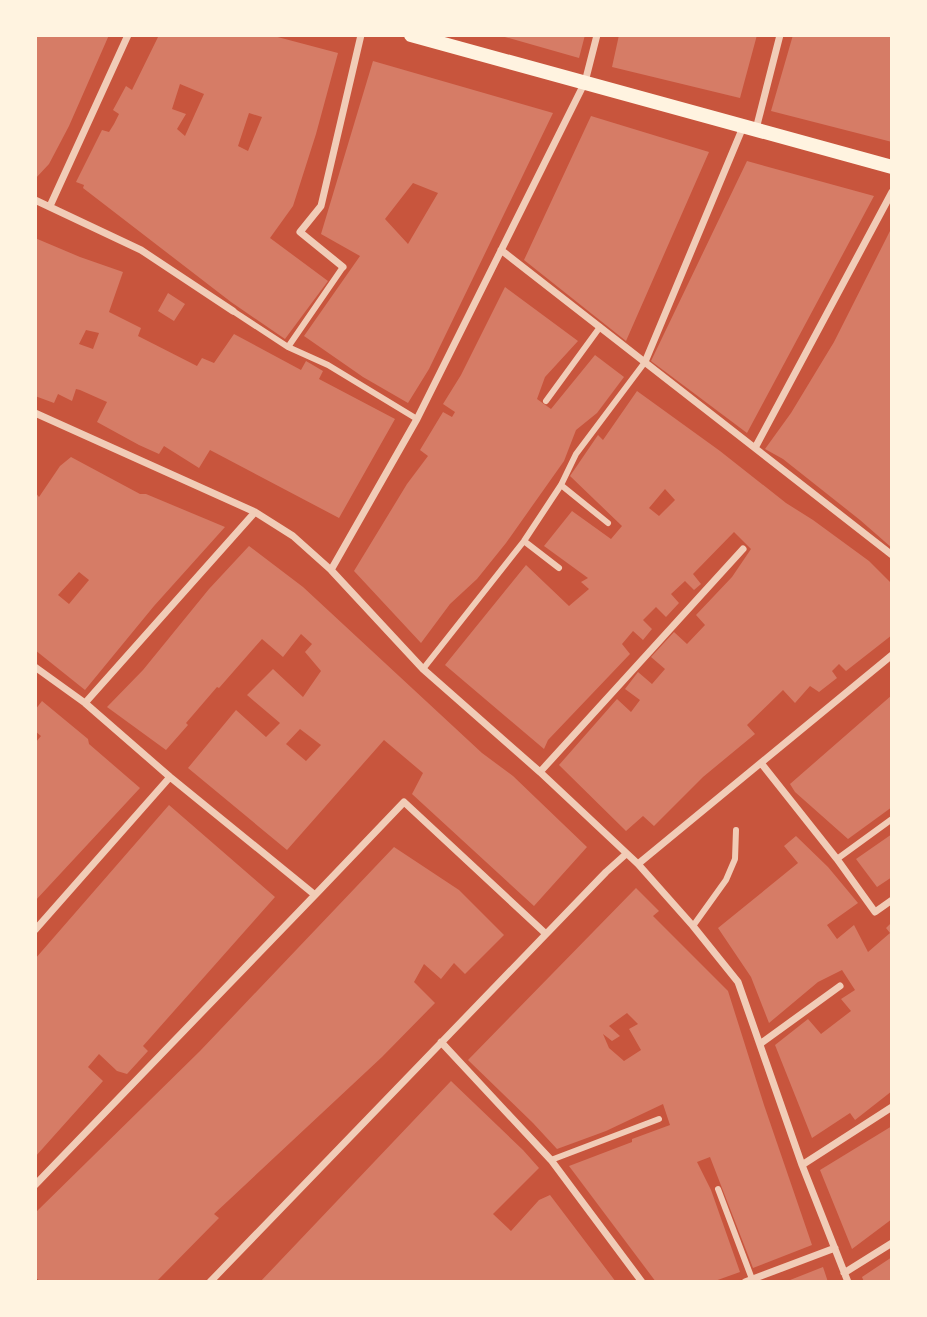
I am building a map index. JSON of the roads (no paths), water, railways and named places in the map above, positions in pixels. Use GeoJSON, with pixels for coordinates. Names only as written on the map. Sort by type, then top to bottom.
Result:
{"type":"FeatureCollection","features":[{"type":"Feature","properties":{"kind":"main road"},"geometry":{"type":"LineString","coordinates":[[411,35],[892,167]]}},
{"type":"Feature","properties":{"kind":"street"},"geometry":{"type":"LineString","coordinates":[[50,206],[128,35]]}},
{"type":"Feature","properties":{"kind":"street"},"geometry":{"type":"LineString","coordinates":[[288,347],[343,267],[300,232],[320,206],[361,35]]}},
{"type":"Feature","properties":{"kind":"street"},"geometry":{"type":"LineString","coordinates":[[331,570],[417,419],[585,82],[597,35]]}},
{"type":"Feature","properties":{"kind":"street"},"geometry":{"type":"LineString","coordinates":[[422,669],[524,541],[561,485],[576,454],[645,362],[750,128],[780,35]]}},
{"type":"Feature","properties":{"kind":"street"},"geometry":{"type":"LineString","coordinates":[[755,448],[892,192]]}},
{"type":"Feature","properties":{"kind":"street"},"geometry":{"type":"LineString","coordinates":[[35,200],[141,250],[288,347],[328,365],[417,419]]}},
{"type":"Feature","properties":{"kind":"street"},"geometry":{"type":"LineString","coordinates":[[501,250],[892,555]]}},
{"type":"Feature","properties":{"kind":"street"},"geometry":{"type":"LineString","coordinates":[[546,401],[600,327]]}},
{"type":"Feature","properties":{"kind":"street"},"geometry":{"type":"LineString","coordinates":[[35,413],[255,512],[293,536],[331,570],[422,669],[540,772],[638,864],[738,982],[802,1165],[848,1282]]}},
{"type":"Feature","properties":{"kind":"street"},"geometry":{"type":"LineString","coordinates":[[561,485],[608,523]]}},
{"type":"Feature","properties":{"kind":"street"},"geometry":{"type":"LineString","coordinates":[[85,703],[255,512]]}},
{"type":"Feature","properties":{"kind":"street"},"geometry":{"type":"LineString","coordinates":[[524,541],[559,568]]}},
{"type":"Feature","properties":{"kind":"street"},"geometry":{"type":"LineString","coordinates":[[540,772],[743,549]]}},
{"type":"Feature","properties":{"kind":"street"},"geometry":{"type":"LineString","coordinates":[[638,864],[892,655]]}},
{"type":"Feature","properties":{"kind":"street"},"geometry":{"type":"LineString","coordinates":[[35,681],[38,670],[85,703],[170,777],[315,895]]}},
{"type":"Feature","properties":{"kind":"street"},"geometry":{"type":"LineString","coordinates":[[761,763],[875,912],[892,900]]}},
{"type":"Feature","properties":{"kind":"street"},"geometry":{"type":"LineString","coordinates":[[35,930],[170,777]]}},
{"type":"Feature","properties":{"kind":"street"},"geometry":{"type":"LineString","coordinates":[[35,1185],[404,803],[546,934]]}},
{"type":"Feature","properties":{"kind":"street"},"geometry":{"type":"LineString","coordinates":[[837,859],[892,819]]}},
{"type":"Feature","properties":{"kind":"street"},"geometry":{"type":"LineString","coordinates":[[693,926],[726,880],[735,859],[736,830]]}},
{"type":"Feature","properties":{"kind":"street"},"geometry":{"type":"LineString","coordinates":[[210,1282],[626,854]]}},
{"type":"Feature","properties":{"kind":"street"},"geometry":{"type":"LineString","coordinates":[[760,1045],[840,986]]}},
{"type":"Feature","properties":{"kind":"street"},"geometry":{"type":"LineString","coordinates":[[441,1042],[551,1160],[642,1282]]}},
{"type":"Feature","properties":{"kind":"street"},"geometry":{"type":"LineString","coordinates":[[802,1165],[892,1107]]}},
{"type":"Feature","properties":{"kind":"street"},"geometry":{"type":"LineString","coordinates":[[551,1160],[659,1119]]}},
{"type":"Feature","properties":{"kind":"street"},"geometry":{"type":"LineString","coordinates":[[718,1189],[748,1281],[835,1248]]}},
{"type":"Feature","properties":{"kind":"street"},"geometry":{"type":"LineString","coordinates":[[844,1273],[892,1243]]}}]}
